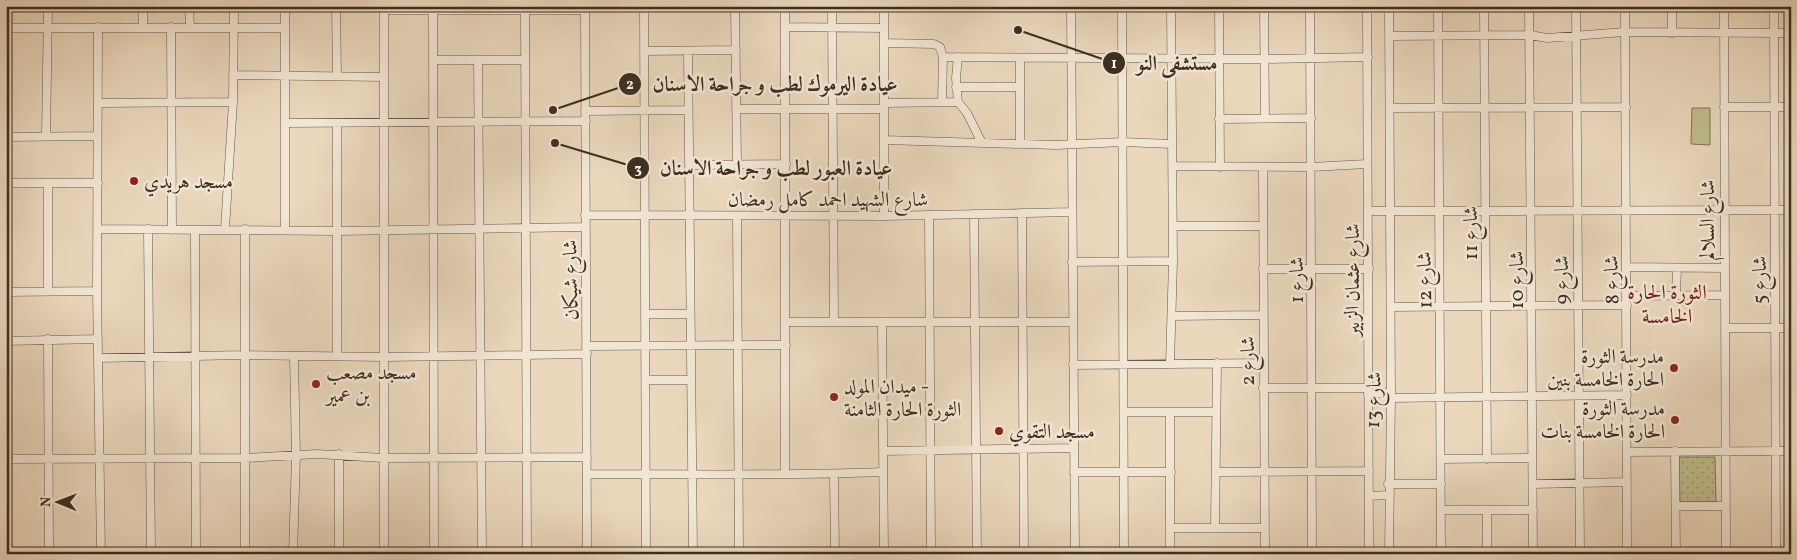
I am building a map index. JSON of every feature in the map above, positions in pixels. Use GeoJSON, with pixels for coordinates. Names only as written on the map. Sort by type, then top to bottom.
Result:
{"type":"FeatureCollection","features":[{"type":"Feature","properties":{"kind":"street"},"geometry":{"type":"LineString","coordinates":[[46,136],[48,6]]}},
{"type":"Feature","properties":{"kind":"street"},"geometry":{"type":"LineString","coordinates":[[143,6],[143,27]]}},
{"type":"Feature","properties":{"kind":"street"},"geometry":{"type":"LineString","coordinates":[[190,6],[190,27]]}},
{"type":"Feature","properties":{"kind":"street"},"geometry":{"type":"LineString","coordinates":[[225,229],[233,102],[234,6]]}},
{"type":"Feature","properties":{"kind":"street"},"geometry":{"type":"LineString","coordinates":[[285,6],[285,229]]}},
{"type":"Feature","properties":{"kind":"street"},"geometry":{"type":"LineString","coordinates":[[336,6],[337,76]]}},
{"type":"Feature","properties":{"kind":"street"},"geometry":{"type":"LineString","coordinates":[[644,6],[647,345],[646,554]]}},
{"type":"Feature","properties":{"kind":"street"},"geometry":{"type":"LineString","coordinates":[[734,6],[737,165]]}},
{"type":"Feature","properties":{"kind":"street"},"geometry":{"type":"LineString","coordinates":[[785,6],[785,474]]}},
{"type":"Feature","properties":{"kind":"street"},"geometry":{"type":"LineString","coordinates":[[832,6],[834,322]]}},
{"type":"Feature","properties":{"kind":"street"},"geometry":{"type":"LineString","coordinates":[[884,6],[884,216]]}},
{"type":"Feature","properties":{"kind":"street"},"geometry":{"type":"LineString","coordinates":[[1071,6],[1070,145],[1075,554]]}},
{"type":"Feature","properties":{"kind":"street"},"geometry":{"type":"LineString","coordinates":[[1122,6],[1124,554]]}},
{"type":"Feature","properties":{"kind":"street"},"geometry":{"type":"LineString","coordinates":[[1170,364],[1173,261],[1171,6]]}},
{"type":"Feature","properties":{"kind":"street"},"geometry":{"type":"LineString","coordinates":[[1219,6],[1220,167]]}},
{"type":"Feature","properties":{"kind":"street"},"geometry":{"type":"LineString","coordinates":[[1264,6],[1265,118]]}},
{"type":"Feature","properties":{"kind":"street","name":"شارع 1"},"geometry":{"type":"LineString","coordinates":[[1310,6],[1313,270],[1312,554]]}},
{"type":"Feature","properties":{"kind":"street","name":"شارع عثمان الزبير"},"geometry":{"type":"LineString","coordinates":[[1367,6],[1369,554]]}},
{"type":"Feature","properties":{"kind":"street","name":"شارع 13"},"geometry":{"type":"LineString","coordinates":[[1389,6],[1391,396],[1388,484],[1389,554]]}},
{"type":"Feature","properties":{"kind":"street","name":"شارع 12"},"geometry":{"type":"LineString","coordinates":[[1438,6],[1442,459],[1441,554]]}},
{"type":"Feature","properties":{"kind":"street","name":"شارع 11"},"geometry":{"type":"LineString","coordinates":[[1484,6],[1487,459]]}},
{"type":"Feature","properties":{"kind":"street","name":"شارع 10"},"geometry":{"type":"LineString","coordinates":[[1529,6],[1533,554]]}},
{"type":"Feature","properties":{"kind":"street","name":"شارع 9"},"geometry":{"type":"LineString","coordinates":[[1576,6],[1579,211],[1577,304],[1580,554]]}},
{"type":"Feature","properties":{"kind":"street","name":"شارع 8"},"geometry":{"type":"LineString","coordinates":[[1625,6],[1627,554]]}},
{"type":"Feature","properties":{"kind":"street"},"geometry":{"type":"LineString","coordinates":[[1672,6],[1672,33]]}},
{"type":"Feature","properties":{"kind":"street","name":"شارع السلالم"},"geometry":{"type":"LineString","coordinates":[[1724,6],[1726,554]]}},
{"type":"Feature","properties":{"kind":"street","name":"شارع 5"},"geometry":{"type":"LineString","coordinates":[[1774,6],[1776,554]]}},
{"type":"Feature","properties":{"kind":"street"},"geometry":{"type":"LineString","coordinates":[[384,554],[384,8],[525,10],[585,8]]}},
{"type":"Feature","properties":{"kind":"street","name":"شارع شيكان"},"geometry":{"type":"LineString","coordinates":[[585,8],[588,554]]}},
{"type":"Feature","properties":{"kind":"street"},"geometry":{"type":"LineString","coordinates":[[433,10],[432,355],[434,554]]}},
{"type":"Feature","properties":{"kind":"street"},"geometry":{"type":"LineString","coordinates":[[525,10],[527,554]]}},
{"type":"Feature","properties":{"kind":"street"},"geometry":{"type":"LineString","coordinates":[[98,27],[97,291],[101,554]]}},
{"type":"Feature","properties":{"kind":"street"},"geometry":{"type":"LineString","coordinates":[[171,27],[172,230]]}},
{"type":"Feature","properties":{"kind":"street"},"geometry":{"type":"LineString","coordinates":[[785,27],[884,28]]}},
{"type":"Feature","properties":{"kind":"street"},"geometry":{"type":"LineString","coordinates":[[6,28],[285,28]]}},
{"type":"Feature","properties":{"kind":"street"},"geometry":{"type":"LineString","coordinates":[[1389,36],[1530,35],[1547,38],[1624,32],[1791,32]]}},
{"type":"Feature","properties":{"kind":"street"},"geometry":{"type":"LineString","coordinates":[[884,43],[934,44],[940,47],[943,57],[942,102]]}},
{"type":"Feature","properties":{"kind":"street"},"geometry":{"type":"LineString","coordinates":[[644,51],[736,50]]}},
{"type":"Feature","properties":{"kind":"street"},"geometry":{"type":"LineString","coordinates":[[688,51],[691,473],[694,554]]}},
{"type":"Feature","properties":{"kind":"street"},"geometry":{"type":"LineString","coordinates":[[943,57],[1311,59],[1368,57]]}},
{"type":"Feature","properties":{"kind":"street"},"geometry":{"type":"LineString","coordinates":[[958,57],[956,87],[958,102],[967,113],[982,143]]}},
{"type":"Feature","properties":{"kind":"street"},"geometry":{"type":"LineString","coordinates":[[1020,58],[1020,144]]}},
{"type":"Feature","properties":{"kind":"street"},"geometry":{"type":"LineString","coordinates":[[433,60],[525,60]]}},
{"type":"Feature","properties":{"kind":"street"},"geometry":{"type":"LineString","coordinates":[[478,60],[482,554]]}},
{"type":"Feature","properties":{"kind":"street"},"geometry":{"type":"LineString","coordinates":[[233,75],[384,77]]}},
{"type":"Feature","properties":{"kind":"street"},"geometry":{"type":"LineString","coordinates":[[956,87],[1020,87]]}},
{"type":"Feature","properties":{"kind":"street"},"geometry":{"type":"LineString","coordinates":[[99,103],[233,102]]}},
{"type":"Feature","properties":{"kind":"street"},"geometry":{"type":"LineString","coordinates":[[736,109],[833,108],[958,102]]}},
{"type":"Feature","properties":{"kind":"street"},"geometry":{"type":"LineString","coordinates":[[1390,108],[1438,110],[1626,107]]}},
{"type":"Feature","properties":{"kind":"street"},"geometry":{"type":"LineString","coordinates":[[1724,107],[1791,107]]}},
{"type":"Feature","properties":{"kind":"street"},"geometry":{"type":"LineString","coordinates":[[586,111],[688,110]]}},
{"type":"Feature","properties":{"kind":"street"},"geometry":{"type":"LineString","coordinates":[[1219,119],[1311,118]]}},
{"type":"Feature","properties":{"kind":"street"},"geometry":{"type":"LineString","coordinates":[[285,123],[586,121]]}},
{"type":"Feature","properties":{"kind":"street"},"geometry":{"type":"LineString","coordinates":[[337,123],[337,356]]}},
{"type":"Feature","properties":{"kind":"street"},"geometry":{"type":"LineString","coordinates":[[6,137],[97,136]]}},
{"type":"Feature","properties":{"kind":"street"},"geometry":{"type":"LineString","coordinates":[[884,140],[1070,145],[1123,142],[1172,144]]}},
{"type":"Feature","properties":{"kind":"street"},"geometry":{"type":"LineString","coordinates":[[690,165],[786,164]]}},
{"type":"Feature","properties":{"kind":"street"},"geometry":{"type":"LineString","coordinates":[[1172,166],[1311,167],[1367,164]]}},
{"type":"Feature","properties":{"kind":"street","name":"شارع 2"},"geometry":{"type":"LineString","coordinates":[[1263,167],[1265,554]]}},
{"type":"Feature","properties":{"kind":"street"},"geometry":{"type":"LineString","coordinates":[[6,183],[98,183]]}},
{"type":"Feature","properties":{"kind":"street"},"geometry":{"type":"LineString","coordinates":[[48,183],[48,291]]}},
{"type":"Feature","properties":{"kind":"street"},"geometry":{"type":"LineString","coordinates":[[1368,211],[1791,210]]}},
{"type":"Feature","properties":{"kind":"street","name":"شارع الشهيد احمد كامل رمضان"},"geometry":{"type":"LineString","coordinates":[[585,216],[884,216],[1072,212]]}},
{"type":"Feature","properties":{"kind":"street"},"geometry":{"type":"LineString","coordinates":[[1022,213],[1024,554]]}},
{"type":"Feature","properties":{"kind":"street"},"geometry":{"type":"LineString","coordinates":[[974,214],[977,554]]}},
{"type":"Feature","properties":{"kind":"street"},"geometry":{"type":"LineString","coordinates":[[929,215],[930,554]]}},
{"type":"Feature","properties":{"kind":"street"},"geometry":{"type":"LineString","coordinates":[[737,216],[739,554]]}},
{"type":"Feature","properties":{"kind":"street"},"geometry":{"type":"LineString","coordinates":[[1172,226],[1262,226]]}},
{"type":"Feature","properties":{"kind":"street"},"geometry":{"type":"LineString","coordinates":[[98,229],[285,229],[337,231],[585,227]]}},
{"type":"Feature","properties":{"kind":"street"},"geometry":{"type":"LineString","coordinates":[[148,229],[150,554]]}},
{"type":"Feature","properties":{"kind":"street"},"geometry":{"type":"LineString","coordinates":[[245,229],[245,554]]}},
{"type":"Feature","properties":{"kind":"street"},"geometry":{"type":"LineString","coordinates":[[195,230],[196,554]]}},
{"type":"Feature","properties":{"kind":"street"},"geometry":{"type":"LineString","coordinates":[[1072,262],[1173,261]]}},
{"type":"Feature","properties":{"kind":"street"},"geometry":{"type":"LineString","coordinates":[[1627,267],[1724,268]]}},
{"type":"Feature","properties":{"kind":"street"},"geometry":{"type":"LineString","coordinates":[[1676,295],[1677,268]]}},
{"type":"Feature","properties":{"kind":"street"},"geometry":{"type":"LineString","coordinates":[[1263,269],[1369,269]]}},
{"type":"Feature","properties":{"kind":"street"},"geometry":{"type":"LineString","coordinates":[[6,292],[97,291]]}},
{"type":"Feature","properties":{"kind":"street"},"geometry":{"type":"LineString","coordinates":[[1627,296],[1724,295]]}},
{"type":"Feature","properties":{"kind":"street"},"geometry":{"type":"LineString","coordinates":[[1390,307],[1627,305]]}},
{"type":"Feature","properties":{"kind":"street"},"geometry":{"type":"LineString","coordinates":[[646,314],[690,314]]}},
{"type":"Feature","properties":{"kind":"street"},"geometry":{"type":"LineString","coordinates":[[1172,316],[1263,315]]}},
{"type":"Feature","properties":{"kind":"street"},"geometry":{"type":"LineString","coordinates":[[786,322],[1073,322]]}},
{"type":"Feature","properties":{"kind":"street"},"geometry":{"type":"LineString","coordinates":[[882,323],[884,554]]}},
{"type":"Feature","properties":{"kind":"street"},"geometry":{"type":"LineString","coordinates":[[1725,328],[1791,328]]}},
{"type":"Feature","properties":{"kind":"street"},"geometry":{"type":"LineString","coordinates":[[48,339],[49,554]]}},
{"type":"Feature","properties":{"kind":"street"},"geometry":{"type":"LineString","coordinates":[[6,340],[98,339]]}},
{"type":"Feature","properties":{"kind":"street"},"geometry":{"type":"LineString","coordinates":[[99,358],[244,354],[384,357],[525,354],[647,345],[786,345]]}},
{"type":"Feature","properties":{"kind":"street"},"geometry":{"type":"LineString","coordinates":[[293,554],[296,456],[294,356]]}},
{"type":"Feature","properties":{"kind":"street"},"geometry":{"type":"LineString","coordinates":[[1215,528],[1217,363]]}},
{"type":"Feature","properties":{"kind":"street"},"geometry":{"type":"LineString","coordinates":[[1073,365],[1124,366],[1263,363]]}},
{"type":"Feature","properties":{"kind":"street"},"geometry":{"type":"LineString","coordinates":[[647,380],[690,380]]}},
{"type":"Feature","properties":{"kind":"street"},"geometry":{"type":"LineString","coordinates":[[1263,388],[1368,391],[1391,396],[1440,398],[1627,395]]}},
{"type":"Feature","properties":{"kind":"street"},"geometry":{"type":"LineString","coordinates":[[1124,412],[1216,412]]}},
{"type":"Feature","properties":{"kind":"street"},"geometry":{"type":"LineString","coordinates":[[1170,412],[1170,554]]}},
{"type":"Feature","properties":{"kind":"street"},"geometry":{"type":"LineString","coordinates":[[883,451],[1073,448]]}},
{"type":"Feature","properties":{"kind":"street"},"geometry":{"type":"LineString","coordinates":[[1628,452],[1675,450],[1791,451]]}},
{"type":"Feature","properties":{"kind":"street"},"geometry":{"type":"LineString","coordinates":[[1675,450],[1676,554]]}},
{"type":"Feature","properties":{"kind":"street"},"geometry":{"type":"LineString","coordinates":[[6,459],[245,458],[339,454],[384,458],[587,456]]}},
{"type":"Feature","properties":{"kind":"street"},"geometry":{"type":"LineString","coordinates":[[339,454],[339,554]]}},
{"type":"Feature","properties":{"kind":"street"},"geometry":{"type":"LineString","coordinates":[[1442,459],[1532,458]]}},
{"type":"Feature","properties":{"kind":"street"},"geometry":{"type":"LineString","coordinates":[[1216,472],[1312,473],[1369,471]]}},
{"type":"Feature","properties":{"kind":"street"},"geometry":{"type":"LineString","coordinates":[[587,474],[834,474],[883,472]]}},
{"type":"Feature","properties":{"kind":"street"},"geometry":{"type":"LineString","coordinates":[[1074,472],[1171,472]]}},
{"type":"Feature","properties":{"kind":"street"},"geometry":{"type":"LineString","coordinates":[[834,474],[835,554]]}},
{"type":"Feature","properties":{"kind":"street"},"geometry":{"type":"LineString","coordinates":[[1533,484],[1627,482]]}},
{"type":"Feature","properties":{"kind":"street"},"geometry":{"type":"LineString","coordinates":[[1388,484],[1441,484]]}},
{"type":"Feature","properties":{"kind":"street"},"geometry":{"type":"LineString","coordinates":[[1369,496],[1388,496]]}},
{"type":"Feature","properties":{"kind":"street"},"geometry":{"type":"LineString","coordinates":[[1676,506],[1726,506]]}},
{"type":"Feature","properties":{"kind":"street"},"geometry":{"type":"LineString","coordinates":[[1441,510],[1533,510]]}},
{"type":"Feature","properties":{"kind":"street"},"geometry":{"type":"LineString","coordinates":[[1487,511],[1487,554]]}},
{"type":"Feature","properties":{"kind":"street"},"geometry":{"type":"LineString","coordinates":[[1170,528],[1264,528]]}},
{"type":"Feature","properties":{"kind":"shaded area"},"geometry":{"type":"Polygon","coordinates":[[[1692,108],[1710,108],[1710,145],[1691,144],[1692,108]]]}},
{"type":"Feature","properties":{"kind":"shaded area"},"geometry":{"type":"Polygon","coordinates":[[[1679,457],[1715,457],[1716,502],[1680,502],[1679,457]]]}},
{"type":"Feature","properties":{"kind":"place","name":"مستشفى النو"},"geometry":{"type":"Point","coordinates":[1018,30]}},
{"type":"Feature","properties":{"kind":"place","name":"عيادة اليرموك لطب و جراحة الاسنان"},"geometry":{"type":"Point","coordinates":[553,110]}},
{"type":"Feature","properties":{"kind":"place","name":"عيادة العبور لطب و جراحة الاسنان"},"geometry":{"type":"Point","coordinates":[555,143]}},
{"type":"Feature","properties":{"kind":"place","name":"مسجد هريدي"},"geometry":{"type":"Point","coordinates":[134,181]}},
{"type":"Feature","properties":{"kind":"place","name":"مدرسة الثورة الحارة الخامسة بنين"},"geometry":{"type":"Point","coordinates":[1674,368]}},
{"type":"Feature","properties":{"kind":"place","name":"مسجد مصعب بن عمير"},"geometry":{"type":"Point","coordinates":[316,384]}},
{"type":"Feature","properties":{"kind":"place","name":"ميدان المولد - الثورة الحارة الثامنة"},"geometry":{"type":"Point","coordinates":[834,397]}},
{"type":"Feature","properties":{"kind":"place","name":"مدرسة الثورة الحارة الخامسة بنات"},"geometry":{"type":"Point","coordinates":[1675,420]}},
{"type":"Feature","properties":{"kind":"place","name":"مسجد التقوي"},"geometry":{"type":"Point","coordinates":[999,431]}},
{"type":"Feature","properties":{"kind":"district","name":"الثورة الحارة الخامسة"},"geometry":{"type":"Point","coordinates":[1667,304]}}]}
